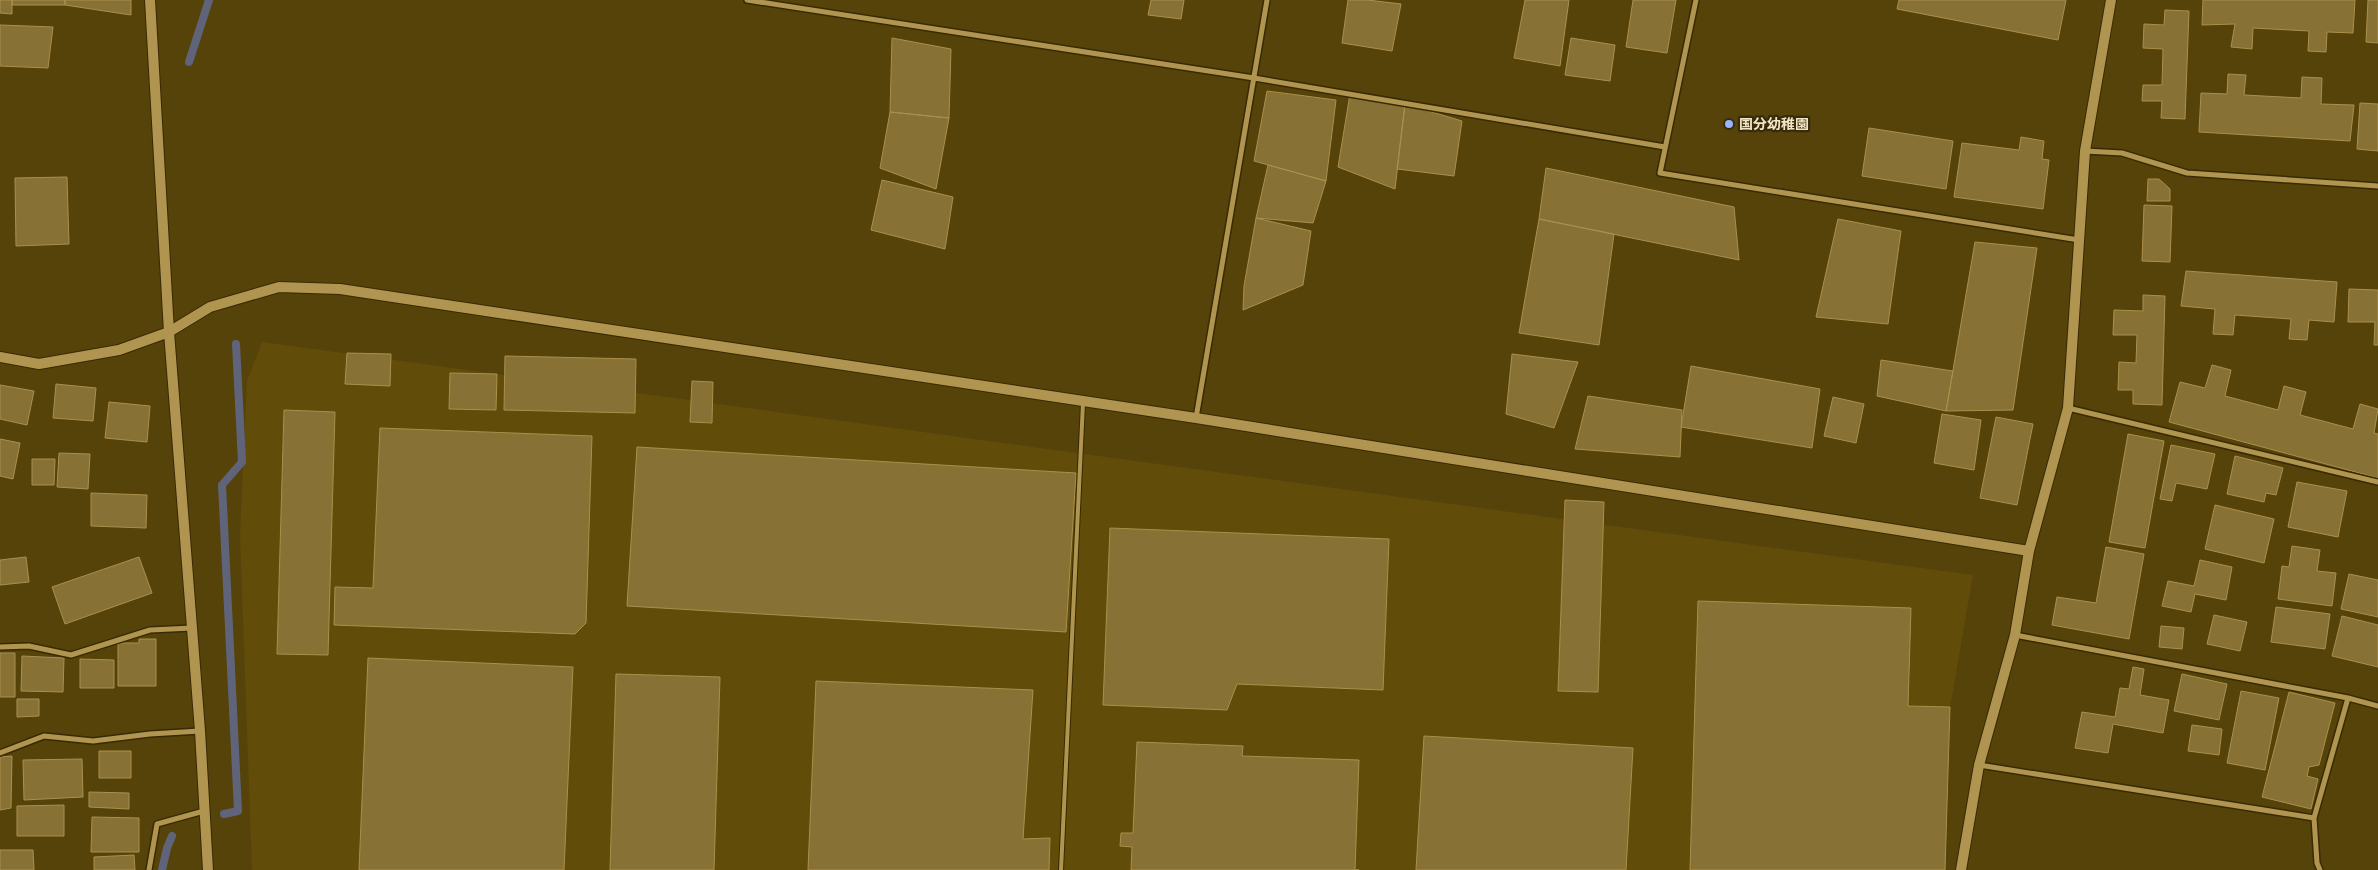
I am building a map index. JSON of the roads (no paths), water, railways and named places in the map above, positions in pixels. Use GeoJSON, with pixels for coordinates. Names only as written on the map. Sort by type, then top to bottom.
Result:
{"type":"FeatureCollection","features":[{"type":"Feature","properties":{"kind":"street"},"geometry":{"type":"LineString","coordinates":[[150,0],[169,332],[200,731],[208,870]]}},
{"type":"Feature","properties":{"kind":"street"},"geometry":{"type":"LineString","coordinates":[[747,0],[1254,78],[1665,147]]}},
{"type":"Feature","properties":{"kind":"street"},"geometry":{"type":"LineString","coordinates":[[1196,418],[1267,0]]}},
{"type":"Feature","properties":{"kind":"street"},"geometry":{"type":"LineString","coordinates":[[1696,0],[1660,173],[2079,240]]}},
{"type":"Feature","properties":{"kind":"street"},"geometry":{"type":"LineString","coordinates":[[1961,870],[1979,765],[2015,635],[2029,552],[2068,408],[2085,151],[2111,0]]}},
{"type":"Feature","properties":{"kind":"street"},"geometry":{"type":"LineString","coordinates":[[2085,151],[2122,153],[2187,174],[2378,186]]}},
{"type":"Feature","properties":{"kind":"street"},"geometry":{"type":"LineString","coordinates":[[0,357],[39,364],[119,350],[169,332],[210,307],[279,287],[340,289],[1196,418],[2029,552]]}},
{"type":"Feature","properties":{"kind":"street"},"geometry":{"type":"LineString","coordinates":[[2068,408],[2378,482]]}},
{"type":"Feature","properties":{"kind":"street"},"geometry":{"type":"LineString","coordinates":[[0,647],[29,646],[71,655],[150,630],[192,628]]}},
{"type":"Feature","properties":{"kind":"street"},"geometry":{"type":"LineString","coordinates":[[2015,635],[2348,698],[2378,706]]}},
{"type":"Feature","properties":{"kind":"street"},"geometry":{"type":"LineString","coordinates":[[2320,870],[2317,863],[2314,818],[2348,698]]}},
{"type":"Feature","properties":{"kind":"street"},"geometry":{"type":"LineString","coordinates":[[0,753],[44,736],[93,741],[150,734],[200,731]]}},
{"type":"Feature","properties":{"kind":"street"},"geometry":{"type":"LineString","coordinates":[[1979,765],[2314,818]]}},
{"type":"Feature","properties":{"kind":"street"},"geometry":{"type":"LineString","coordinates":[[149,870],[157,824],[204,811]]}},
{"type":"Feature","properties":{"kind":"lane"},"geometry":{"type":"LineString","coordinates":[[1061,870],[1083,401]]}},
{"type":"Feature","properties":{"kind":"waterway"},"geometry":{"type":"LineString","coordinates":[[189,62],[209,0]]}},
{"type":"Feature","properties":{"kind":"waterway"},"geometry":{"type":"LineString","coordinates":[[224,814],[238,811],[222,485],[242,462],[236,344]]}},
{"type":"Feature","properties":{"kind":"waterway"},"geometry":{"type":"LineString","coordinates":[[162,870],[172,836]]}},
{"type":"Feature","properties":{"kind":"place","name":"国分幼稚園"},"geometry":{"type":"Point","coordinates":[1729,124]}}]}
